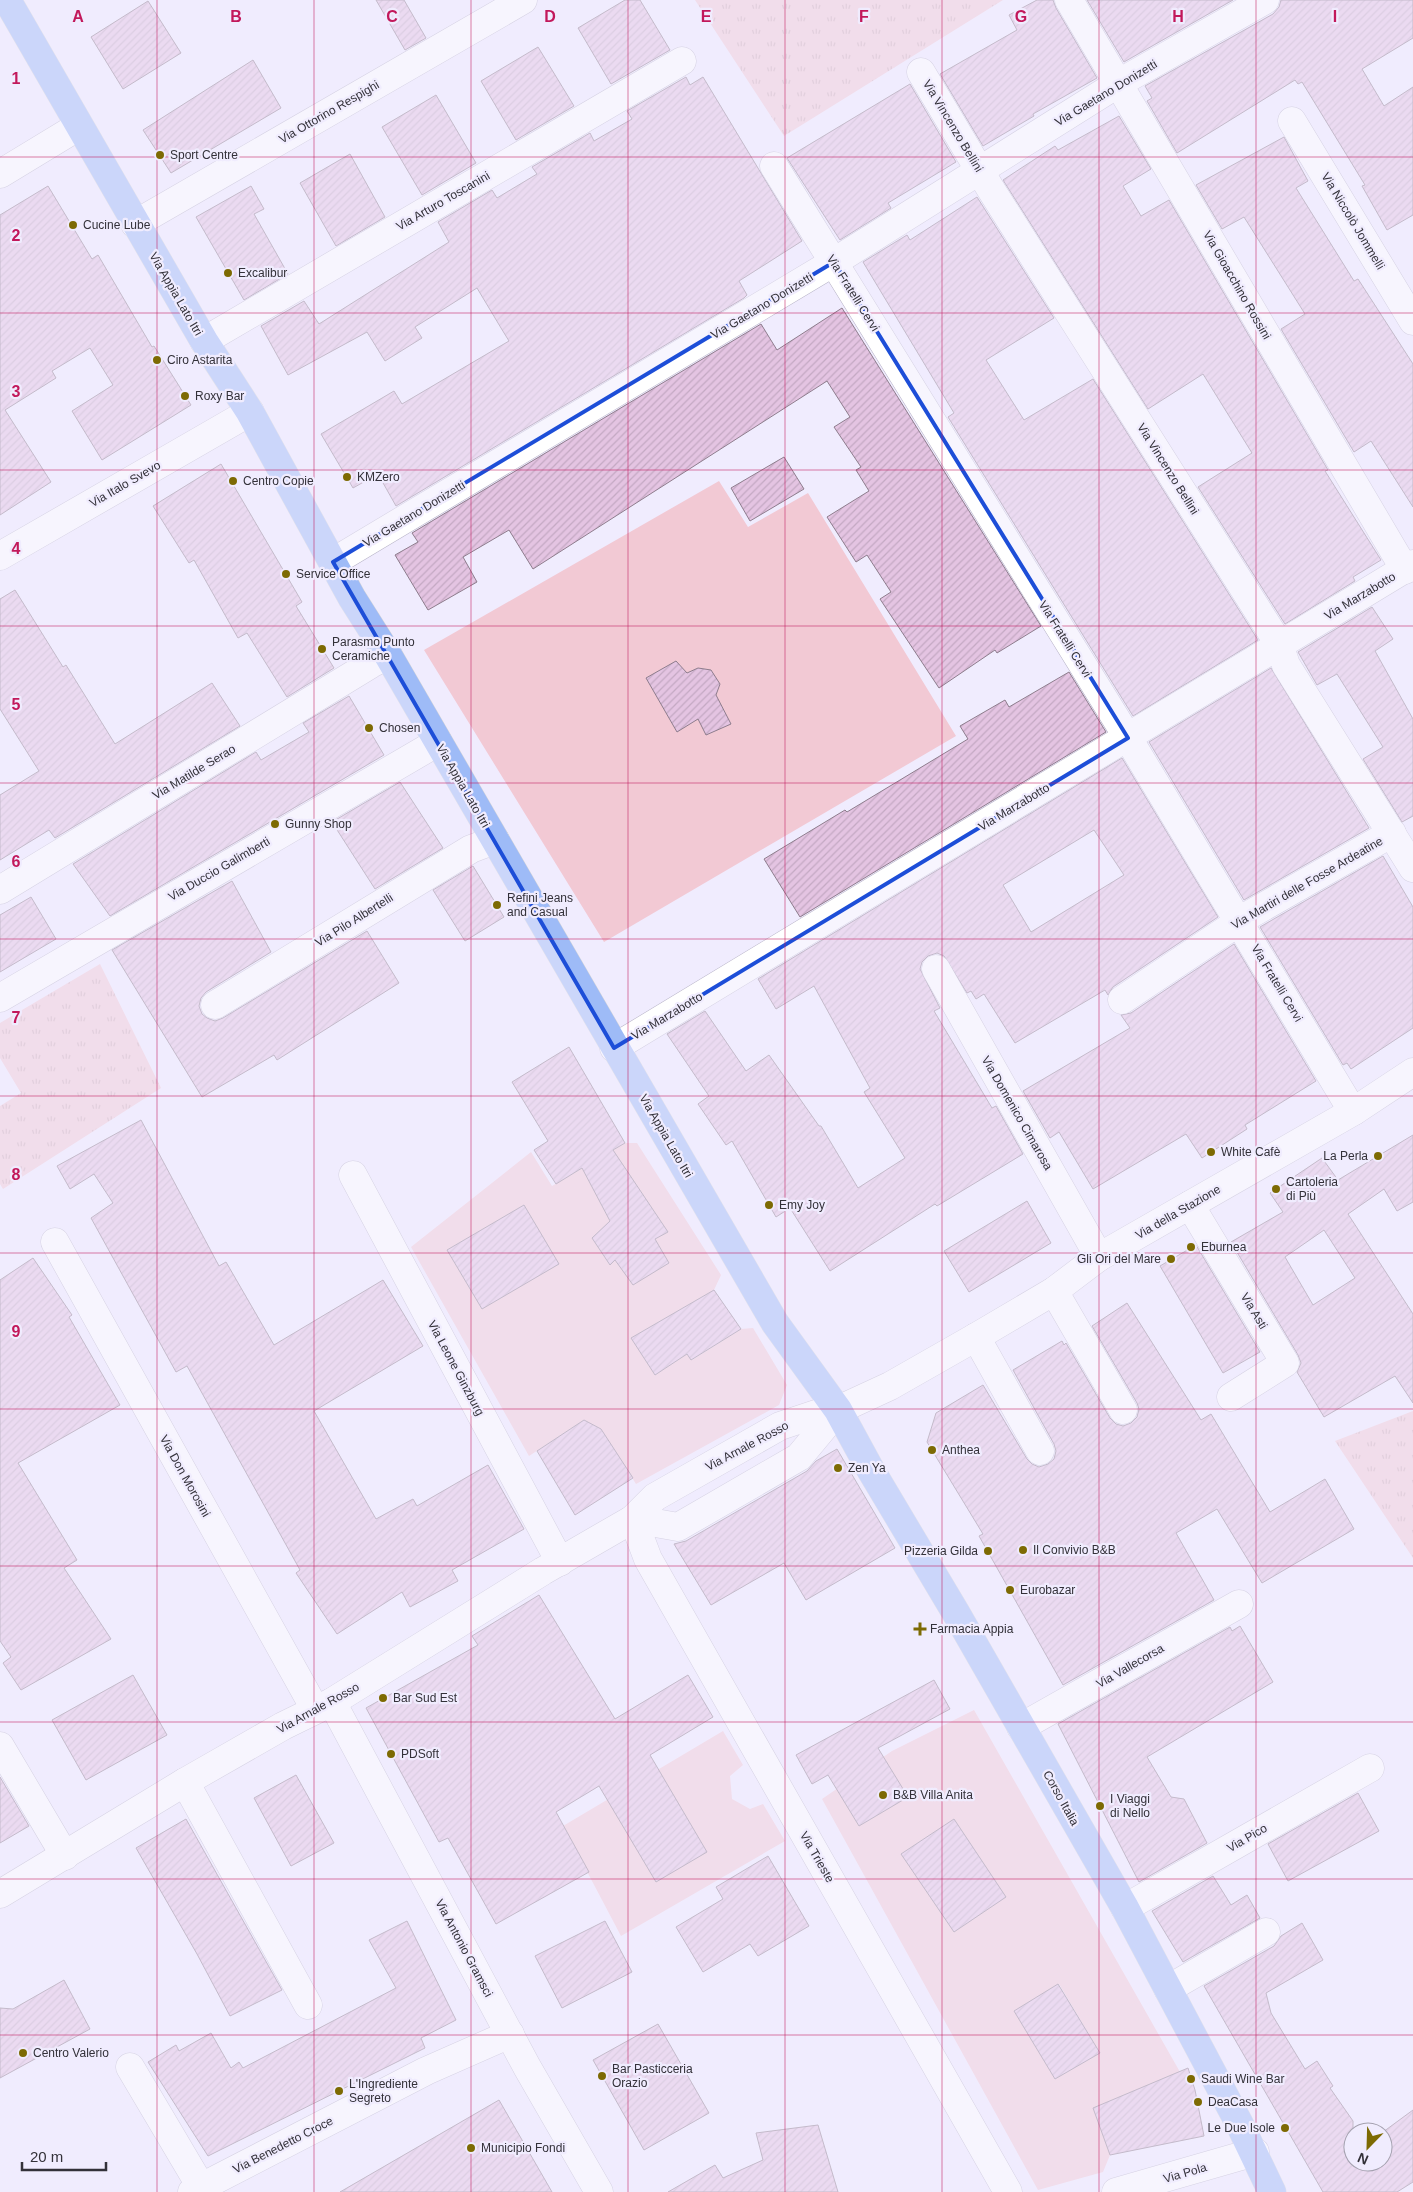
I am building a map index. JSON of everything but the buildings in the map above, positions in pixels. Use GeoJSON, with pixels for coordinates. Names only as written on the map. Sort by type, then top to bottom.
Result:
{"type":"FeatureCollection","features":[{"type":"Feature","properties":{"kind":"main road","name":"Via Appia Lato Itri"},"geometry":{"type":"LineString","coordinates":[[7,0],[204,341],[250,412],[352,598],[388,655],[775,1323],[838,1410]]}},
{"type":"Feature","properties":{"kind":"main road","name":"Corso Italia"},"geometry":{"type":"LineString","coordinates":[[838,1410],[1125,1908],[1255,2152],[1272,2192]]}},
{"type":"Feature","properties":{"kind":"street","name":"Via Ottorino Respighi"},"geometry":{"type":"LineString","coordinates":[[135,224],[523,0]]}},
{"type":"Feature","properties":{"kind":"street","name":"Via Gioacchino Rossini"},"geometry":{"type":"LineString","coordinates":[[1069,0],[1409,567]]}},
{"type":"Feature","properties":{"kind":"street","name":"Via Gaetano Donizetti"},"geometry":{"type":"LineString","coordinates":[[333,562],[834,262],[1119,83],[1265,0]]}},
{"type":"Feature","properties":{"kind":"street","name":"Via Arturo Toscanini"},"geometry":{"type":"LineString","coordinates":[[204,341],[682,61]]}},
{"type":"Feature","properties":{"kind":"street","name":"Via Vincenzo Bellini"},"geometry":{"type":"LineString","coordinates":[[921,72],[980,170],[1279,644],[1286,665],[1413,868]]}},
{"type":"Feature","properties":{"kind":"street","name":"Via Niccolò Jommelli"},"geometry":{"type":"LineString","coordinates":[[1292,121],[1413,321]]}},
{"type":"Feature","properties":{"kind":"street"},"geometry":{"type":"LineString","coordinates":[[0,174],[79,126]]}},
{"type":"Feature","properties":{"kind":"street","name":"Via Fratelli Cervi"},"geometry":{"type":"LineString","coordinates":[[774,166],[1128,738],[1354,1111]]}},
{"type":"Feature","properties":{"kind":"street","name":"Via Italo Svevo"},"geometry":{"type":"LineString","coordinates":[[0,556],[250,412]]}},
{"type":"Feature","properties":{"kind":"street","name":"Via Marzabotto"},"geometry":{"type":"LineString","coordinates":[[614,1048],[1409,567]]}},
{"type":"Feature","properties":{"kind":"street","name":"Via Matilde Serao"},"geometry":{"type":"LineString","coordinates":[[0,890],[388,655]]}},
{"type":"Feature","properties":{"kind":"street","name":"Via Duccio Galimberti"},"geometry":{"type":"LineString","coordinates":[[0,998],[438,742]]}},
{"type":"Feature","properties":{"kind":"street","name":"Via Martiri delle Fosse Ardeatine"},"geometry":{"type":"LineString","coordinates":[[1122,1000],[1240,921],[1392,833]]}},
{"type":"Feature","properties":{"kind":"street","name":"Via Pilo Albertelli"},"geometry":{"type":"LineString","coordinates":[[216,1005],[471,848],[495,840]]}},
{"type":"Feature","properties":{"kind":"street","name":"Via Domenico Cimarosa"},"geometry":{"type":"LineString","coordinates":[[936,969],[1099,1257]]}},
{"type":"Feature","properties":{"kind":"street","name":"Via della Stazione"},"geometry":{"type":"LineString","coordinates":[[838,1410],[890,1386],[976,1338],[1054,1291],[1099,1257],[1411,1079]]}},
{"type":"Feature","properties":{"kind":"street","name":"Via Leone Ginzburg"},"geometry":{"type":"LineString","coordinates":[[353,1174],[560,1562]]}},
{"type":"Feature","properties":{"kind":"street","name":"Via Asti"},"geometry":{"type":"LineString","coordinates":[[1190,1204],[1285,1364],[1231,1397]]}},
{"type":"Feature","properties":{"kind":"street","name":"Via Don Morosini"},"geometry":{"type":"LineString","coordinates":[[55,1242],[324,1706]]}},
{"type":"Feature","properties":{"kind":"street"},"geometry":{"type":"LineString","coordinates":[[1054,1291],[1123,1410]]}},
{"type":"Feature","properties":{"kind":"street"},"geometry":{"type":"LineString","coordinates":[[976,1338],[1040,1452]]}},
{"type":"Feature","properties":{"kind":"street"},"geometry":{"type":"LineString","coordinates":[[633,1519],[678,1527],[800,1457],[838,1410]]}},
{"type":"Feature","properties":{"kind":"street","name":"Via Arnale Rosso"},"geometry":{"type":"LineString","coordinates":[[0,1894],[186,1782],[324,1706],[633,1519],[655,1497],[780,1426],[816,1414],[838,1410]]}},
{"type":"Feature","properties":{"kind":"street","name":"Via Trieste"},"geometry":{"type":"LineString","coordinates":[[633,1519],[648,1559],[1008,2192]]}},
{"type":"Feature","properties":{"kind":"street","name":"Via Vallecorsa"},"geometry":{"type":"LineString","coordinates":[[1021,1727],[1238,1604]]}},
{"type":"Feature","properties":{"kind":"street","name":"Via Antonio Gramsci"},"geometry":{"type":"LineString","coordinates":[[324,1706],[599,2192]]}},
{"type":"Feature","properties":{"kind":"street"},"geometry":{"type":"LineString","coordinates":[[0,1746],[65,1856]]}},
{"type":"Feature","properties":{"kind":"street","name":"Via Pico"},"geometry":{"type":"LineString","coordinates":[[1125,1908],[1370,1768]]}},
{"type":"Feature","properties":{"kind":"street"},"geometry":{"type":"LineString","coordinates":[[186,1782],[308,2005]]}},
{"type":"Feature","properties":{"kind":"street"},"geometry":{"type":"LineString","coordinates":[[1168,1989],[1266,1932]]}},
{"type":"Feature","properties":{"kind":"street","name":"Via Benedetto Croce"},"geometry":{"type":"LineString","coordinates":[[199,2190],[426,2071],[510,2034]]}},
{"type":"Feature","properties":{"kind":"street"},"geometry":{"type":"LineString","coordinates":[[130,2067],[199,2190]]}},
{"type":"Feature","properties":{"kind":"street","name":"Via Pola"},"geometry":{"type":"LineString","coordinates":[[1116,2192],[1255,2152]]}},
{"type":"Feature","properties":{"kind":"highlighted area"},"geometry":{"type":"Polygon","coordinates":[[[834,262],[1128,738],[614,1048],[333,562],[834,262]]]}},
{"type":"Feature","properties":{"kind":"green space"},"geometry":{"type":"Polygon","coordinates":[[[695,0],[1003,0],[784,136],[695,0]]]}},
{"type":"Feature","properties":{"kind":"green space"},"geometry":{"type":"Polygon","coordinates":[[[719,481],[748,527],[808,493],[956,736],[604,942],[424,650],[719,481]]]}},
{"type":"Feature","properties":{"kind":"green space"},"geometry":{"type":"Polygon","coordinates":[[[100,964],[161,1088],[3,1189],[0,1184],[0,1106],[21,1093],[0,1058],[0,1023],[100,964]]]}},
{"type":"Feature","properties":{"kind":"green space"},"geometry":{"type":"Polygon","coordinates":[[[625,1143],[637,1143],[721,1275],[714,1290],[631,1338],[655,1375],[687,1354],[692,1360],[741,1329],[753,1328],[787,1385],[779,1405],[636,1484],[601,1429],[584,1420],[529,1456],[411,1247],[531,1152],[552,1186],[625,1143]],[[634,1182],[599,1200],[610,1221],[592,1238],[609,1264],[668,1232],[634,1182]],[[524,1205],[447,1250],[482,1309],[558,1264],[524,1205]]]}},
{"type":"Feature","properties":{"kind":"green space"},"geometry":{"type":"Polygon","coordinates":[[[1413,1411],[1413,1558],[1335,1441],[1413,1411]]]}},
{"type":"Feature","properties":{"kind":"green space"},"geometry":{"type":"Polygon","coordinates":[[[974,1710],[1180,2072],[1093,2108],[1110,2155],[1103,2172],[1038,2190],[822,1799],[892,1751],[974,1710]],[[839,1792],[859,1826],[907,1797],[839,1792]],[[954,1819],[901,1854],[954,1932],[1006,1897],[954,1819]],[[1059,1984],[1014,2011],[1055,2079],[1100,2053],[1059,1984]]]}},
{"type":"Feature","properties":{"kind":"green space"},"geometry":{"type":"Polygon","coordinates":[[[723,1731],[743,1765],[730,1776],[732,1799],[750,1809],[763,1804],[785,1841],[621,1936],[563,1826],[723,1731]]]}},
{"type":"Feature","properties":{"kind":"place","name":"Sport Centre"},"geometry":{"type":"Point","coordinates":[160,155]}},
{"type":"Feature","properties":{"kind":"place","name":"Cucine Lube"},"geometry":{"type":"Point","coordinates":[73,225]}},
{"type":"Feature","properties":{"kind":"place","name":"Excalibur"},"geometry":{"type":"Point","coordinates":[228,273]}},
{"type":"Feature","properties":{"kind":"place","name":"Ciro Astarita"},"geometry":{"type":"Point","coordinates":[157,360]}},
{"type":"Feature","properties":{"kind":"place","name":"Roxy Bar"},"geometry":{"type":"Point","coordinates":[185,396]}},
{"type":"Feature","properties":{"kind":"place","name":"KMZero"},"geometry":{"type":"Point","coordinates":[347,477]}},
{"type":"Feature","properties":{"kind":"place","name":"Centro Copie"},"geometry":{"type":"Point","coordinates":[233,481]}},
{"type":"Feature","properties":{"kind":"place","name":"Service Office"},"geometry":{"type":"Point","coordinates":[286,574]}},
{"type":"Feature","properties":{"kind":"place","name":"Parasmo Punto Ceramiche"},"geometry":{"type":"Point","coordinates":[322,649]}},
{"type":"Feature","properties":{"kind":"place","name":"Chosen"},"geometry":{"type":"Point","coordinates":[369,728]}},
{"type":"Feature","properties":{"kind":"place","name":"Gunny Shop"},"geometry":{"type":"Point","coordinates":[275,824]}},
{"type":"Feature","properties":{"kind":"place","name":"Refini Jeans and Casual"},"geometry":{"type":"Point","coordinates":[497,905]}},
{"type":"Feature","properties":{"kind":"place","name":"White Cafè"},"geometry":{"type":"Point","coordinates":[1211,1152]}},
{"type":"Feature","properties":{"kind":"place","name":"La Perla"},"geometry":{"type":"Point","coordinates":[1378,1156]}},
{"type":"Feature","properties":{"kind":"place","name":"Cartoleria di Più"},"geometry":{"type":"Point","coordinates":[1276,1189]}},
{"type":"Feature","properties":{"kind":"place","name":"Emy Joy"},"geometry":{"type":"Point","coordinates":[769,1205]}},
{"type":"Feature","properties":{"kind":"place","name":"Eburnea"},"geometry":{"type":"Point","coordinates":[1191,1247]}},
{"type":"Feature","properties":{"kind":"place","name":"Gli Ori del Mare"},"geometry":{"type":"Point","coordinates":[1171,1259]}},
{"type":"Feature","properties":{"kind":"place","name":"Anthea"},"geometry":{"type":"Point","coordinates":[932,1450]}},
{"type":"Feature","properties":{"kind":"place","name":"Zen Ya"},"geometry":{"type":"Point","coordinates":[838,1468]}},
{"type":"Feature","properties":{"kind":"place","name":"Il Convivio B&B"},"geometry":{"type":"Point","coordinates":[1023,1550]}},
{"type":"Feature","properties":{"kind":"place","name":"Pizzeria Gilda"},"geometry":{"type":"Point","coordinates":[988,1551]}},
{"type":"Feature","properties":{"kind":"place","name":"Eurobazar"},"geometry":{"type":"Point","coordinates":[1010,1590]}},
{"type":"Feature","properties":{"kind":"place","name":"Farmacia Appia"},"geometry":{"type":"Point","coordinates":[920,1629]}},
{"type":"Feature","properties":{"kind":"place","name":"Bar Sud Est"},"geometry":{"type":"Point","coordinates":[383,1698]}},
{"type":"Feature","properties":{"kind":"place","name":"PDSoft"},"geometry":{"type":"Point","coordinates":[391,1754]}},
{"type":"Feature","properties":{"kind":"place","name":"B&B Villa Anita"},"geometry":{"type":"Point","coordinates":[883,1795]}},
{"type":"Feature","properties":{"kind":"place","name":"I Viaggi di Nello"},"geometry":{"type":"Point","coordinates":[1100,1806]}},
{"type":"Feature","properties":{"kind":"place","name":"Centro Valerio"},"geometry":{"type":"Point","coordinates":[23,2053]}},
{"type":"Feature","properties":{"kind":"place","name":"Bar Pasticceria Orazio"},"geometry":{"type":"Point","coordinates":[602,2076]}},
{"type":"Feature","properties":{"kind":"place","name":"Saudi Wine Bar"},"geometry":{"type":"Point","coordinates":[1191,2079]}},
{"type":"Feature","properties":{"kind":"place","name":"L'Ingrediente Segreto"},"geometry":{"type":"Point","coordinates":[339,2091]}},
{"type":"Feature","properties":{"kind":"place","name":"DeaCasa"},"geometry":{"type":"Point","coordinates":[1198,2102]}},
{"type":"Feature","properties":{"kind":"place","name":"Le Due Isole"},"geometry":{"type":"Point","coordinates":[1285,2128]}},
{"type":"Feature","properties":{"kind":"place","name":"Municipio Fondi"},"geometry":{"type":"Point","coordinates":[471,2148]}}]}
